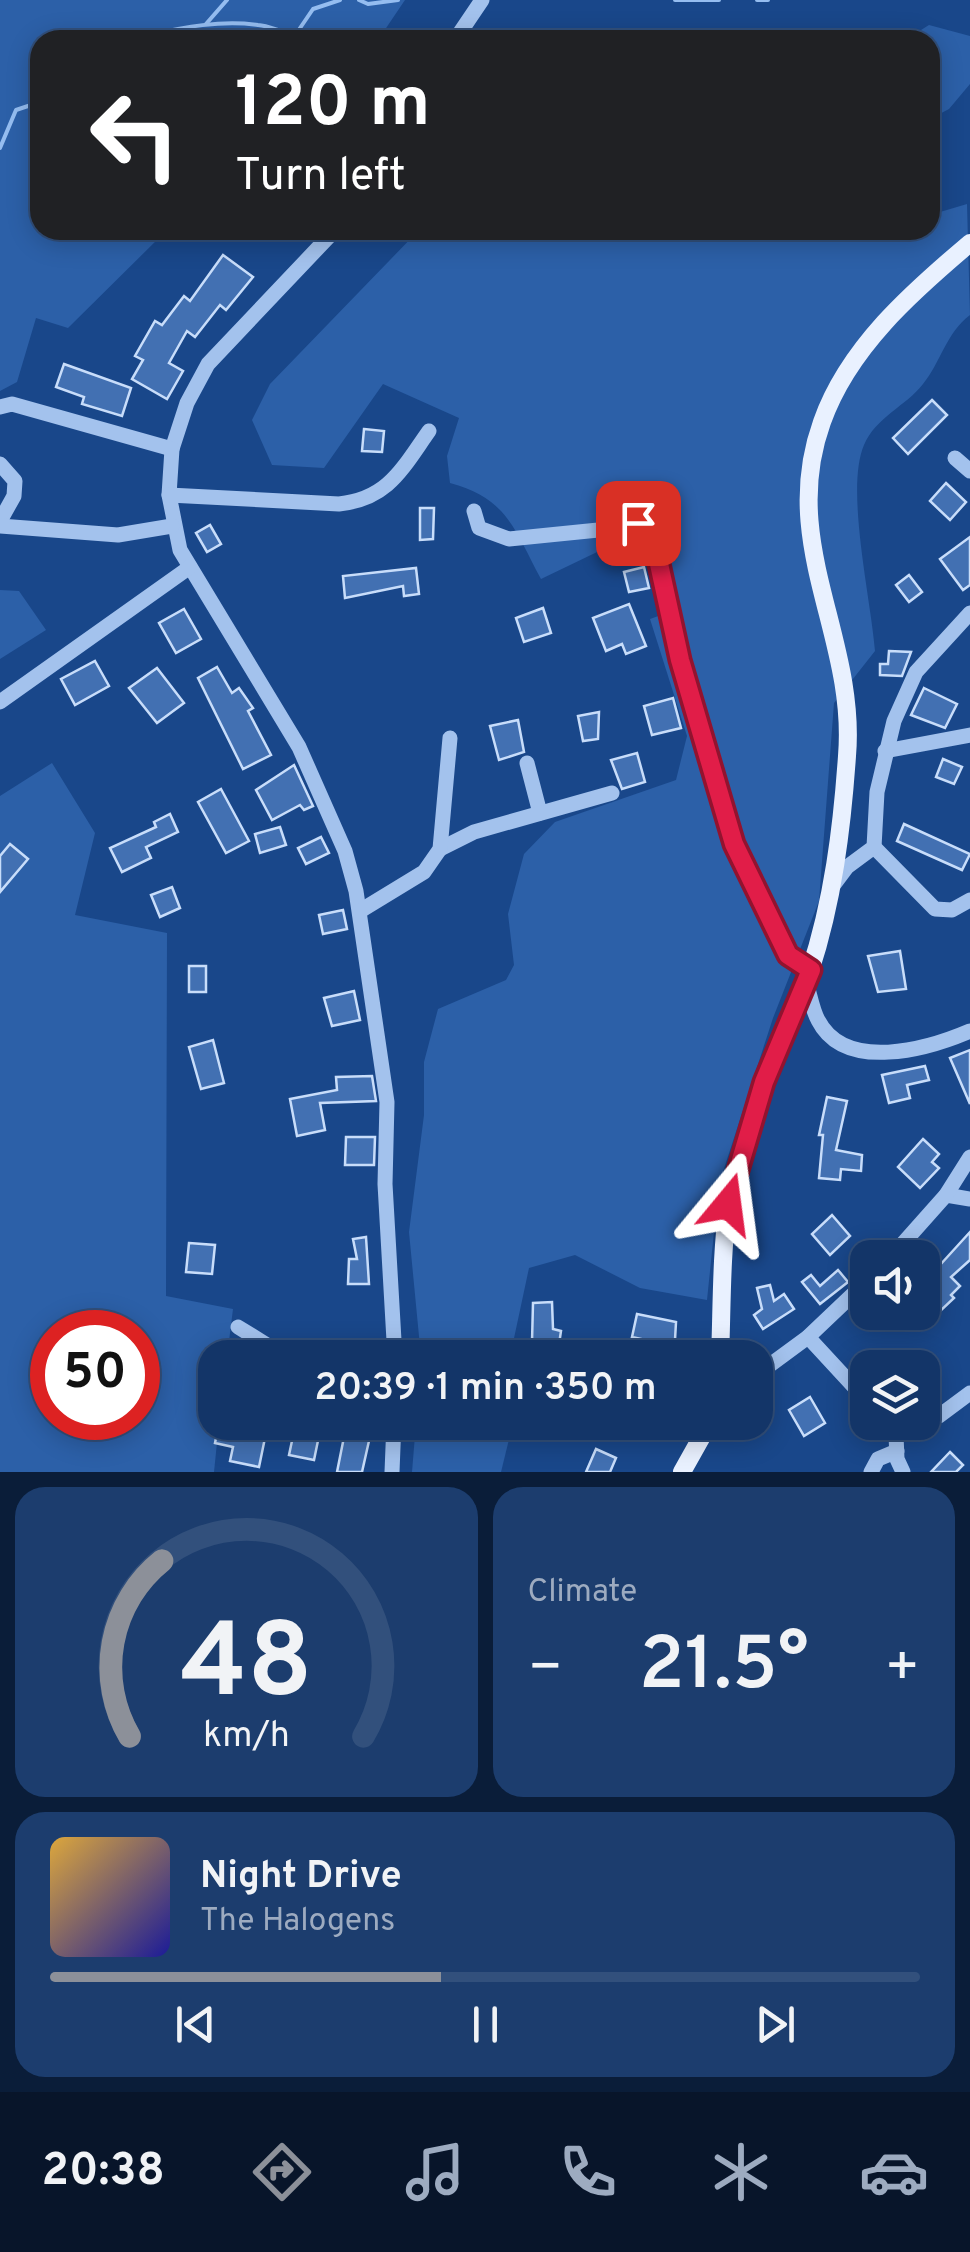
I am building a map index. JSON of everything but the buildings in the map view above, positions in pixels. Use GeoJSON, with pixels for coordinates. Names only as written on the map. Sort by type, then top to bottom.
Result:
{"type":"FeatureCollection","features":[{"type":"Feature","properties":{"kind":"main road"},"geometry":{"type":"LineString","coordinates":[[721,1340],[728,1204],[764,1082],[809,976],[832,886],[848,752],[848,698],[837,642],[814,571],[807,498],[822,421],[862,350],[914,290],[970,243]]}},
{"type":"Feature","properties":{"kind":"main road"},"geometry":{"type":"LineString","coordinates":[[682,1472],[700,1440]]}},
{"type":"Feature","properties":{"kind":"street"},"geometry":{"type":"LineString","coordinates":[[462,30],[482,0]]}},
{"type":"Feature","properties":{"kind":"street"},"geometry":{"type":"LineString","coordinates":[[326,240],[208,364],[187,403],[172,449],[169,495],[172,526],[190,568],[299,747],[345,852],[360,911],[386,1102],[385,1184],[394,1340]]}},
{"type":"Feature","properties":{"kind":"street"},"geometry":{"type":"LineString","coordinates":[[0,407],[12,404],[172,449]]}},
{"type":"Feature","properties":{"kind":"street"},"geometry":{"type":"LineString","coordinates":[[169,495],[339,504],[367,501],[406,464],[429,431]]}},
{"type":"Feature","properties":{"kind":"street"},"geometry":{"type":"LineString","coordinates":[[955,458],[970,472]]}},
{"type":"Feature","properties":{"kind":"street"},"geometry":{"type":"LineString","coordinates":[[0,464],[16,482],[0,524],[118,535],[172,526]]}},
{"type":"Feature","properties":{"kind":"street"},"geometry":{"type":"LineString","coordinates":[[474,510],[479,528],[509,539],[648,525],[680,660],[734,844],[788,955],[809,976],[818,1020],[830,1036],[858,1050],[894,1052],[970,1031]]}},
{"type":"Feature","properties":{"kind":"street"},"geometry":{"type":"LineString","coordinates":[[0,702],[190,568]]}},
{"type":"Feature","properties":{"kind":"street"},"geometry":{"type":"LineString","coordinates":[[832,886],[847,867],[874,847],[885,751],[916,672],[970,614]]}},
{"type":"Feature","properties":{"kind":"street"},"geometry":{"type":"LineString","coordinates":[[885,751],[970,735]]}},
{"type":"Feature","properties":{"kind":"street"},"geometry":{"type":"LineString","coordinates":[[440,850],[450,738]]}},
{"type":"Feature","properties":{"kind":"street"},"geometry":{"type":"LineString","coordinates":[[527,763],[540,813]]}},
{"type":"Feature","properties":{"kind":"street"},"geometry":{"type":"LineString","coordinates":[[360,911],[424,872],[440,850],[474,832],[612,794]]}},
{"type":"Feature","properties":{"kind":"street"},"geometry":{"type":"LineString","coordinates":[[874,847],[935,909],[952,910],[970,900]]}},
{"type":"Feature","properties":{"kind":"street"},"geometry":{"type":"LineString","coordinates":[[906,1240],[946,1195],[970,1156]]}},
{"type":"Feature","properties":{"kind":"street"},"geometry":{"type":"LineString","coordinates":[[946,1195],[970,1199]]}},
{"type":"Feature","properties":{"kind":"street"},"geometry":{"type":"LineString","coordinates":[[773,1363],[808,1337],[850,1297]]}},
{"type":"Feature","properties":{"kind":"street"},"geometry":{"type":"LineString","coordinates":[[238,1327],[259,1340]]}},
{"type":"Feature","properties":{"kind":"street"},"geometry":{"type":"LineString","coordinates":[[808,1337],[850,1382]]}},
{"type":"Feature","properties":{"kind":"street"},"geometry":{"type":"LineString","coordinates":[[870,1472],[896,1443],[970,1393]]}},
{"type":"Feature","properties":{"kind":"street"},"geometry":{"type":"LineString","coordinates":[[392,1472],[393,1440]]}},
{"type":"Feature","properties":{"kind":"street"},"geometry":{"type":"LineString","coordinates":[[894,1440],[903,1472]]}},
{"type":"Feature","properties":{"kind":"shaded area"},"geometry":{"type":"Polygon","coordinates":[[[0,0],[405,0],[385,30],[30,30],[30,240],[157,240],[68,328],[36,318],[17,382],[0,391],[0,0]]]}},
{"type":"Feature","properties":{"kind":"shaded area"},"geometry":{"type":"Polygon","coordinates":[[[929,25],[970,36],[970,84],[940,114],[940,30],[921,30],[929,25]]]}},
{"type":"Feature","properties":{"kind":"shaded area"},"geometry":{"type":"Polygon","coordinates":[[[967,204],[970,315],[955,330],[923,384],[883,419],[864,445],[859,464],[858,516],[875,651],[834,703],[819,901],[773,1018],[719,1184],[707,1300],[640,1288],[575,1255],[529,1268],[514,1340],[419,1340],[409,1232],[424,1115],[424,1062],[438,1009],[506,980],[514,965],[508,914],[524,854],[555,822],[676,780],[687,736],[650,619],[675,610],[645,529],[541,579],[516,531],[497,507],[450,483],[447,456],[459,418],[383,384],[324,468],[272,465],[252,420],[270,384],[409,240],[940,240],[940,212],[967,204]]]}},
{"type":"Feature","properties":{"kind":"shaded area"},"geometry":{"type":"Polygon","coordinates":[[[0,590],[19,591],[46,630],[0,659],[0,590]]]}},
{"type":"Feature","properties":{"kind":"shaded area"},"geometry":{"type":"Polygon","coordinates":[[[52,763],[95,833],[75,915],[167,933],[166,1296],[233,1309],[229,1340],[198,1340],[198,1440],[217,1440],[214,1472],[0,1472],[0,796],[52,763]]]}},
{"type":"Feature","properties":{"kind":"shaded area"},"geometry":{"type":"Polygon","coordinates":[[[415,1440],[509,1440],[501,1472],[412,1472],[415,1440]]]}},
{"type":"Feature","properties":{"kind":"waterway"},"geometry":{"type":"LineString","coordinates":[[206,24],[227,0]]}},
{"type":"Feature","properties":{"kind":"waterway"},"geometry":{"type":"LineString","coordinates":[[299,30],[313,9],[340,0]]}},
{"type":"Feature","properties":{"kind":"waterway"},"geometry":{"type":"LineString","coordinates":[[359,0],[368,4],[398,0]]}},
{"type":"Feature","properties":{"kind":"waterway"},"geometry":{"type":"LineString","coordinates":[[675,0],[719,0]]}},
{"type":"Feature","properties":{"kind":"waterway"},"geometry":{"type":"LineString","coordinates":[[757,0],[768,0]]}},
{"type":"Feature","properties":{"kind":"waterway"},"geometry":{"type":"LineString","coordinates":[[174,30],[216,24],[279,30]]}},
{"type":"Feature","properties":{"kind":"waterway"},"geometry":{"type":"LineString","coordinates":[[0,148],[16,110],[30,105]]}},
{"type":"Feature","properties":{"kind":"route"},"geometry":{"type":"LineString","coordinates":[[638,523],[648,525],[652,532],[657,570],[670,606],[680,660],[734,844],[788,955],[811,970],[764,1082],[728,1204]]}}]}
